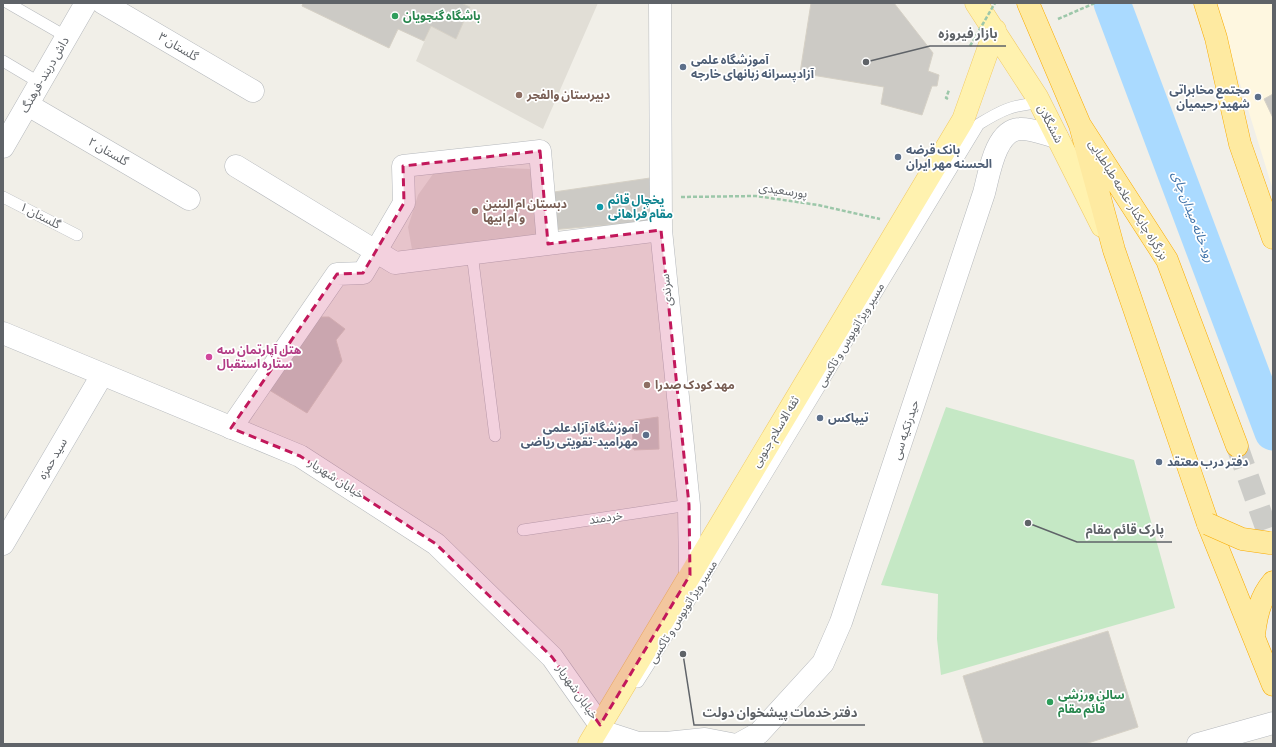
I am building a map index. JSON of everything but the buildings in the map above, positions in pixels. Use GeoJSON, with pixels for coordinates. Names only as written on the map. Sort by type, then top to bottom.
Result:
{"type":"FeatureCollection","features":[{"type":"Feature","properties":{"kind":"highway","name":"بزرگراه چایکنار-علامه طباطبایی"},"geometry":{"type":"LineString","coordinates":[[1028,3],[1080,125],[1166,260],[1237,446]]}},
{"type":"Feature","properties":{"kind":"highway"},"geometry":{"type":"LineString","coordinates":[[1205,3],[1216,38],[1240,144],[1273,238]]}},
{"type":"Feature","properties":{"kind":"highway"},"geometry":{"type":"LineString","coordinates":[[1080,125],[1114,250],[1208,524],[1273,685]]}},
{"type":"Feature","properties":{"kind":"highway"},"geometry":{"type":"LineString","coordinates":[[1208,524],[1242,539],[1270,543],[1273,542]]}},
{"type":"Feature","properties":{"kind":"highway"},"geometry":{"type":"LineString","coordinates":[[1254,635],[1256,615],[1267,589],[1273,582]]}},
{"type":"Feature","properties":{"kind":"main road","name":"ششگلان"},"geometry":{"type":"LineString","coordinates":[[976,3],[995,30],[1039,103],[1114,250]]}},
{"type":"Feature","properties":{"kind":"main road","name":"ثقه الاسلام جنوبی"},"geometry":{"type":"LineString","coordinates":[[599,737],[690,576],[963,120],[995,30]]}},
{"type":"Feature","properties":{"kind":"street","name":"داش دربند-فرهنگ"},"geometry":{"type":"LineString","coordinates":[[3,147],[86,3]]}},
{"type":"Feature","properties":{"kind":"street","name":"گلستان ۳"},"geometry":{"type":"LineString","coordinates":[[103,3],[253,91]]}},
{"type":"Feature","properties":{"kind":"street","name":"سرندی"},"geometry":{"type":"LineString","coordinates":[[660,3],[661,230],[689,505],[690,576]]}},
{"type":"Feature","properties":{"kind":"street","name":"گلستان ۲"},"geometry":{"type":"LineString","coordinates":[[28,105],[188,199]]}},
{"type":"Feature","properties":{"kind":"street","name":"حیدرتکیه سی"},"geometry":{"type":"LineString","coordinates":[[739,744],[759,733],[823,663],[841,622],[984,193],[995,151],[1007,134],[1020,128],[1057,137]]}},
{"type":"Feature","properties":{"kind":"street"},"geometry":{"type":"LineString","coordinates":[[231,428],[337,274],[363,273],[404,203],[403,166],[540,151],[548,244]]}},
{"type":"Feature","properties":{"kind":"street"},"geometry":{"type":"LineString","coordinates":[[236,166],[395,263],[661,230]]}},
{"type":"Feature","properties":{"kind":"street","name":"خیابان شهریار"},"geometry":{"type":"LineString","coordinates":[[3,333],[300,456],[436,544],[552,657],[599,737]]}},
{"type":"Feature","properties":{"kind":"street","name":"سید حمزه"},"geometry":{"type":"LineString","coordinates":[[3,544],[102,375]]}},
{"type":"Feature","properties":{"kind":"street"},"geometry":{"type":"LineString","coordinates":[[1198,744],[1273,723]]}},
{"type":"Feature","properties":{"kind":"street"},"geometry":{"type":"LineString","coordinates":[[599,737],[638,743],[666,744],[704,739],[731,744]]}},
{"type":"Feature","properties":{"kind":"lane"},"geometry":{"type":"LineString","coordinates":[[8,3],[67,37]]}},
{"type":"Feature","properties":{"kind":"lane"},"geometry":{"type":"LineString","coordinates":[[3,61],[40,83]]}},
{"type":"Feature","properties":{"kind":"lane","name":"مسیر ویژ اتوبوس و تاکسی"},"geometry":{"type":"LineString","coordinates":[[599,737],[699,586],[979,124],[1004,109],[1019,104],[1039,103]]}},
{"type":"Feature","properties":{"kind":"lane","name":"گلستان ۱"},"geometry":{"type":"LineString","coordinates":[[3,197],[77,235]]}},
{"type":"Feature","properties":{"kind":"lane"},"geometry":{"type":"LineString","coordinates":[[472,253],[495,436]]}},
{"type":"Feature","properties":{"kind":"lane","name":"خردمند"},"geometry":{"type":"LineString","coordinates":[[523,530],[689,505]]}},
{"type":"Feature","properties":{"kind":"path"},"geometry":{"type":"LineString","coordinates":[[970,46],[995,3]]}},
{"type":"Feature","properties":{"kind":"path"},"geometry":{"type":"LineString","coordinates":[[1039,28],[1095,3]]}},
{"type":"Feature","properties":{"kind":"path","name":"پورسعیدی"},"geometry":{"type":"LineString","coordinates":[[661,197],[756,196],[818,205],[901,224]]}},
{"type":"Feature","properties":{"kind":"highlighted area"},"geometry":{"type":"Polygon","coordinates":[[[540,151],[548,244],[661,230],[689,505],[690,575],[600,725],[552,657],[436,544],[300,456],[231,428],[337,274],[363,273],[404,203],[403,166],[540,151]]]}},
{"type":"Feature","properties":{"kind":"shaded area","name":"دبیرستان والفجر"},"geometry":{"type":"Polygon","coordinates":[[[461,3],[598,3],[543,129],[416,61],[431,26],[456,39],[470,7],[461,3]]]}},
{"type":"Feature","properties":{"kind":"shaded area","name":"مجتمع مخابراتی شهید رحیمیان"},"geometry":{"type":"Polygon","coordinates":[[[1215,3],[1273,3],[1273,190],[1215,3]]]}},
{"type":"Feature","properties":{"kind":"shaded area","name":"دبستان ام البنین و ام ابیها"},"geometry":{"type":"Polygon","coordinates":[[[465,167],[533,169],[538,236],[413,255],[408,227],[418,195],[433,174],[465,167]]]}},
{"type":"Feature","properties":{"kind":"green space"},"geometry":{"type":"Polygon","coordinates":[[[946,407],[1134,460],[1175,608],[941,675],[937,639],[938,594],[881,585],[946,407]]]}},
{"type":"Feature","properties":{"kind":"waterway","name":"رود خانه میدان چای"},"geometry":{"type":"LineString","coordinates":[[1112,3],[1273,432]]}},
{"type":"Feature","properties":{"kind":"tunnel"},"geometry":{"type":"LineString","coordinates":[[1237,446],[1273,547]]}},
{"type":"Feature","properties":{"kind":"place","name":"باشگاه گنجویان"},"geometry":{"type":"Point","coordinates":[395,16]}},
{"type":"Feature","properties":{"kind":"place","name":"بازار فیروزه"},"geometry":{"type":"Point","coordinates":[866,62]}},
{"type":"Feature","properties":{"kind":"place","name":"آموزشگاه علمی آزادپسرانه زبانهای خارجه"},"geometry":{"type":"Point","coordinates":[683,67]}},
{"type":"Feature","properties":{"kind":"place","name":"دبیرستان والفجر"},"geometry":{"type":"Point","coordinates":[519,95]}},
{"type":"Feature","properties":{"kind":"place","name":"مجتمع مخابراتی شهید رحیمیان"},"geometry":{"type":"Point","coordinates":[1258,97]}},
{"type":"Feature","properties":{"kind":"place","name":"بانک قرضه الحسنه مهر ایران"},"geometry":{"type":"Point","coordinates":[898,157]}},
{"type":"Feature","properties":{"kind":"place","name":"یخچال قائم مقام فراهانی"},"geometry":{"type":"Point","coordinates":[600,207]}},
{"type":"Feature","properties":{"kind":"place","name":"دبستان ام البنین و ام ابیها"},"geometry":{"type":"Point","coordinates":[475,211]}},
{"type":"Feature","properties":{"kind":"place","name":"هتل آپارتمان سه ستاره استقبال"},"geometry":{"type":"Point","coordinates":[209,357]}},
{"type":"Feature","properties":{"kind":"place","name":"مهد کودک صدرا"},"geometry":{"type":"Point","coordinates":[647,385]}},
{"type":"Feature","properties":{"kind":"place","name":"تیپاکس"},"geometry":{"type":"Point","coordinates":[820,418]}},
{"type":"Feature","properties":{"kind":"place","name":"آموزشگاه آزادعلمی مهرامید-تقویتی ریاضی"},"geometry":{"type":"Point","coordinates":[646,435]}},
{"type":"Feature","properties":{"kind":"place","name":"دفتر درب معتقد"},"geometry":{"type":"Point","coordinates":[1159,462]}},
{"type":"Feature","properties":{"kind":"place","name":"پارک قائم مقام"},"geometry":{"type":"Point","coordinates":[1028,523]}},
{"type":"Feature","properties":{"kind":"place","name":"دفتر خدمات پیشخوان دولت"},"geometry":{"type":"Point","coordinates":[683,654]}},
{"type":"Feature","properties":{"kind":"place","name":"سالن ورزشی قائم مقام"},"geometry":{"type":"Point","coordinates":[1050,702]}}]}
